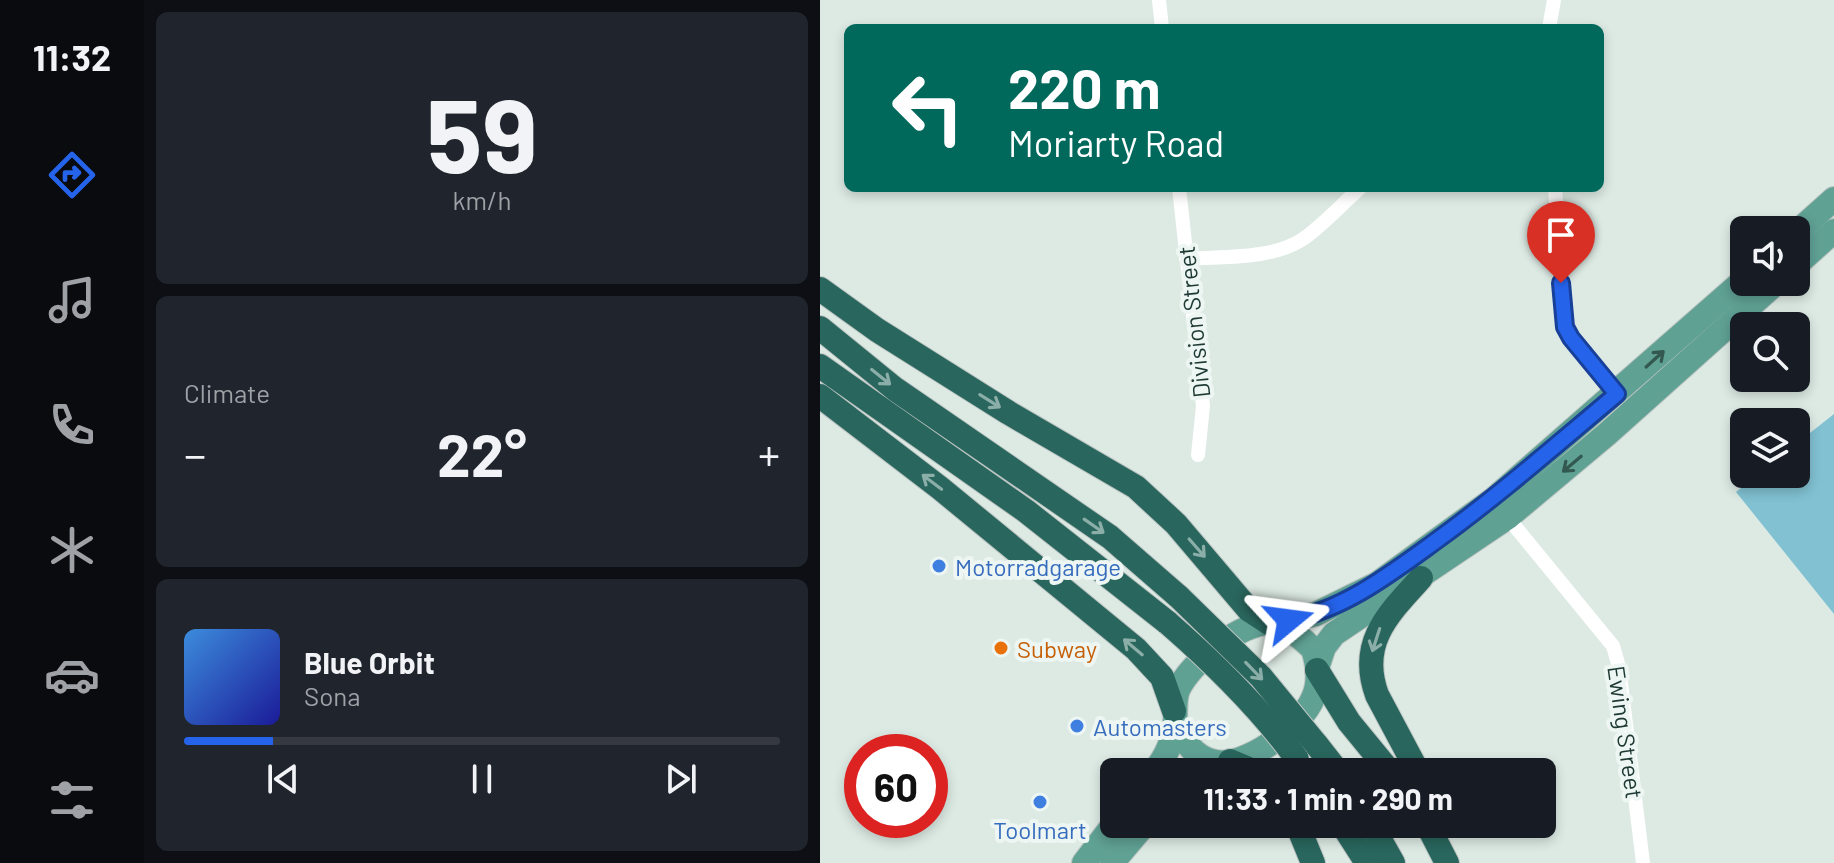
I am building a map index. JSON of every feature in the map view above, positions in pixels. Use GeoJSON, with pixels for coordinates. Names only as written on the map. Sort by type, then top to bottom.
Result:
{"type":"FeatureCollection","features":[{"type":"Feature","properties":{"kind":"highway"},"geometry":{"type":"LineString","coordinates":[[820,289],[877,330],[1009,413],[1136,487],[1176,524],[1249,610],[1271,624]]}},
{"type":"Feature","properties":{"kind":"highway"},"geometry":{"type":"LineString","coordinates":[[820,328],[895,389],[1110,537],[1179,597],[1261,677],[1307,758]]}},
{"type":"Feature","properties":{"kind":"highway"},"geometry":{"type":"LineString","coordinates":[[820,366],[1026,511],[1168,623],[1307,758]]}},
{"type":"Feature","properties":{"kind":"highway"},"geometry":{"type":"LineString","coordinates":[[820,396],[940,488],[1136,649],[1162,677],[1175,716]]}},
{"type":"Feature","properties":{"kind":"highway"},"geometry":{"type":"LineString","coordinates":[[1411,758],[1377,695],[1371,662],[1375,639],[1387,616],[1421,578]]}},
{"type":"Feature","properties":{"kind":"highway"},"geometry":{"type":"LineString","coordinates":[[1317,669],[1349,722],[1379,758]]}},
{"type":"Feature","properties":{"kind":"highway"},"geometry":{"type":"LineString","coordinates":[[1303,838],[1313,863]]}},
{"type":"Feature","properties":{"kind":"highway"},"geometry":{"type":"LineString","coordinates":[[1351,838],[1367,863]]}},
{"type":"Feature","properties":{"kind":"highway"},"geometry":{"type":"LineString","coordinates":[[1379,838],[1393,863]]}},
{"type":"Feature","properties":{"kind":"highway"},"geometry":{"type":"LineString","coordinates":[[1434,838],[1447,863]]}},
{"type":"Feature","properties":{"kind":"highway"},"geometry":{"type":"LineString","coordinates":[[1450,838],[1460,863]]}},
{"type":"Feature","properties":{"kind":"main road"},"geometry":{"type":"LineString","coordinates":[[1810,220],[1834,199]]}},
{"type":"Feature","properties":{"kind":"main road"},"geometry":{"type":"LineString","coordinates":[[1810,252],[1834,231]]}},
{"type":"Feature","properties":{"kind":"main road"},"geometry":{"type":"LineString","coordinates":[[1163,758],[1170,746],[1179,688],[1205,657],[1241,631],[1316,614],[1377,584],[1501,508],[1607,434],[1624,403],[1730,294]]}},
{"type":"Feature","properties":{"kind":"main road"},"geometry":{"type":"LineString","coordinates":[[1317,669],[1324,647],[1334,634],[1421,578],[1501,508],[1555,447],[1624,403],[1759,296]]}},
{"type":"Feature","properties":{"kind":"main road"},"geometry":{"type":"LineString","coordinates":[[1555,447],[1592,428],[1599,427],[1607,434]]}},
{"type":"Feature","properties":{"kind":"main road"},"geometry":{"type":"LineString","coordinates":[[1242,758],[1268,745],[1296,722],[1313,700],[1318,678],[1310,646],[1287,629],[1271,624]]}},
{"type":"Feature","properties":{"kind":"main road"},"geometry":{"type":"LineString","coordinates":[[1175,716],[1183,738],[1205,758]]}},
{"type":"Feature","properties":{"kind":"main road"},"geometry":{"type":"LineString","coordinates":[[1084,863],[1103,838]]}},
{"type":"Feature","properties":{"kind":"main road"},"geometry":{"type":"LineString","coordinates":[[1112,863],[1133,838]]}},
{"type":"Feature","properties":{"kind":"street"},"geometry":{"type":"LineString","coordinates":[[1159,0],[1162,24]]}},
{"type":"Feature","properties":{"kind":"street"},"geometry":{"type":"LineString","coordinates":[[1550,24],[1554,0]]}},
{"type":"Feature","properties":{"kind":"street","name":"Division Street"},"geometry":{"type":"LineString","coordinates":[[1179,192],[1203,406],[1198,455]]}},
{"type":"Feature","properties":{"kind":"street"},"geometry":{"type":"LineString","coordinates":[[1186,259],[1275,251],[1289,246],[1304,238],[1356,192]]}},
{"type":"Feature","properties":{"kind":"street"},"geometry":{"type":"LineString","coordinates":[[1555,192],[1565,327],[1624,403]]}},
{"type":"Feature","properties":{"kind":"street","name":"Ewing Street"},"geometry":{"type":"LineString","coordinates":[[1501,508],[1613,646],[1619,667],[1643,863]]}},
{"type":"Feature","properties":{"kind":"water"},"geometry":{"type":"Polygon","coordinates":[[[1834,414],[1834,614],[1736,492],[1741,488],[1810,488],[1810,433],[1834,414]]]}},
{"type":"Feature","properties":{"kind":"place","name":"Motorradgarage"},"geometry":{"type":"Point","coordinates":[939,566]}},
{"type":"Feature","properties":{"kind":"place","name":"Subway"},"geometry":{"type":"Point","coordinates":[1001,648]}},
{"type":"Feature","properties":{"kind":"place","name":"Automasters"},"geometry":{"type":"Point","coordinates":[1077,726]}},
{"type":"Feature","properties":{"kind":"place","name":"Toolmart"},"geometry":{"type":"Point","coordinates":[1040,802]}},
{"type":"Feature","properties":{"kind":"route"},"geometry":{"type":"LineString","coordinates":[[1289,620],[1327,609],[1377,584],[1494,499],[1617,394],[1565,327],[1561,283]]}}]}
